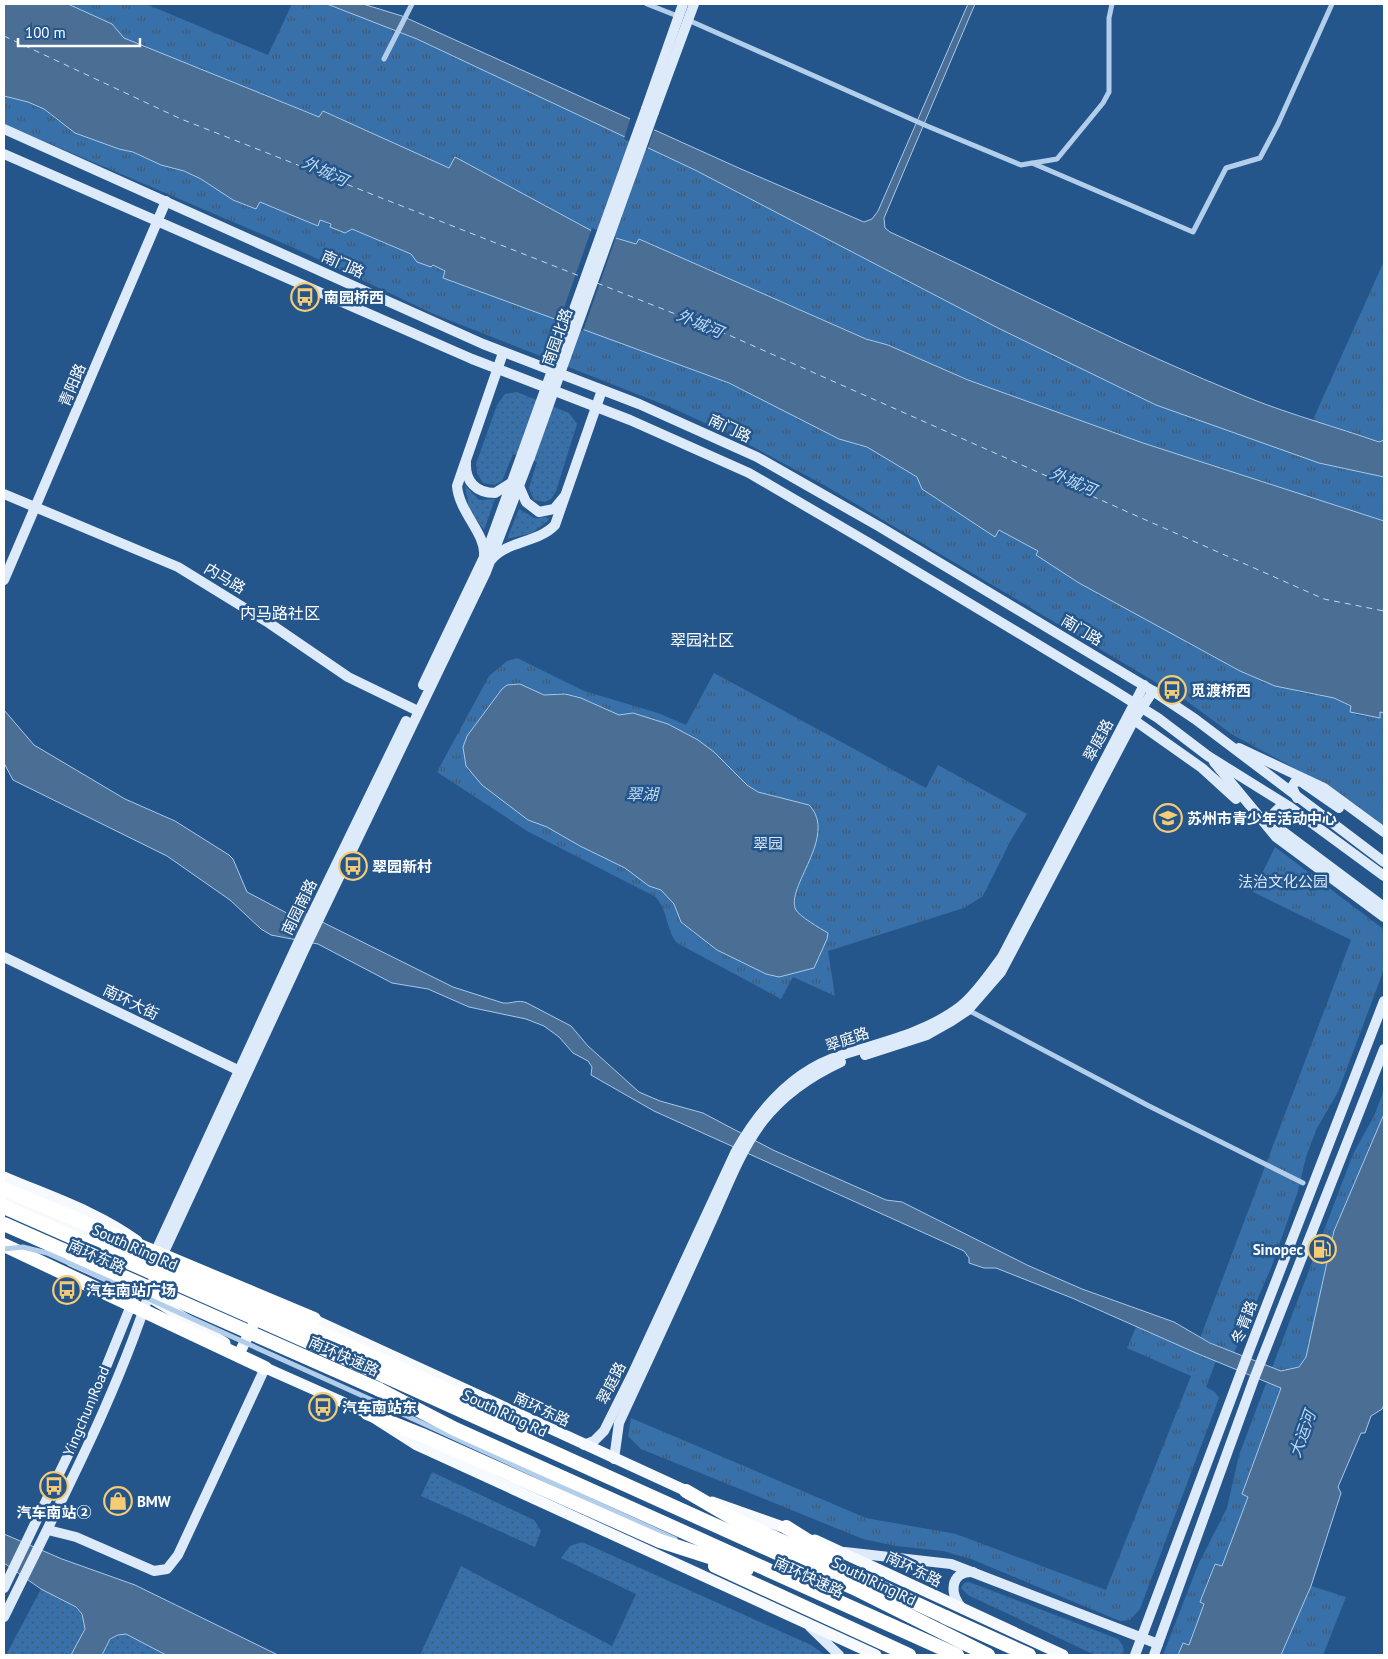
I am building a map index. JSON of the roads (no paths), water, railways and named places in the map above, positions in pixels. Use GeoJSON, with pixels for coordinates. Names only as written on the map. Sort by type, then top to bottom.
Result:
{"type":"FeatureCollection","features":[{"type":"Feature","properties":{"kind":"highway"},"geometry":{"type":"LineString","coordinates":[[4,1189],[156,1259],[260,1310],[344,1343],[480,1405],[582,1466]]}},
{"type":"Feature","properties":{"kind":"highway","name":"South Ring Rd"},"geometry":{"type":"LineString","coordinates":[[4,1207],[385,1376],[854,1588],[988,1655]]}},
{"type":"Feature","properties":{"kind":"highway","name":"南环快速路"},"geometry":{"type":"LineString","coordinates":[[4,1224],[376,1395],[668,1524],[957,1655]]}},
{"type":"Feature","properties":{"kind":"highway"},"geometry":{"type":"LineString","coordinates":[[4,1247],[265,1368]]}},
{"type":"Feature","properties":{"kind":"highway"},"geometry":{"type":"LineString","coordinates":[[156,1259],[314,1319]]}},
{"type":"Feature","properties":{"kind":"highway"},"geometry":{"type":"LineString","coordinates":[[367,1413],[422,1435],[660,1541],[909,1655]]}},
{"type":"Feature","properties":{"kind":"highway"},"geometry":{"type":"LineString","coordinates":[[521,1430],[1029,1655]]}},
{"type":"Feature","properties":{"kind":"highway"},"geometry":{"type":"LineString","coordinates":[[686,1491],[734,1519],[896,1597]]}},
{"type":"Feature","properties":{"kind":"highway","name":"南环快速路"},"geometry":{"type":"LineString","coordinates":[[668,1524],[766,1575],[839,1609],[941,1648]]}},
{"type":"Feature","properties":{"kind":"highway"},"geometry":{"type":"LineString","coordinates":[[786,1527],[896,1597]]}},
{"type":"Feature","properties":{"kind":"highway"},"geometry":{"type":"LineString","coordinates":[[660,1541],[766,1575]]}},
{"type":"Feature","properties":{"kind":"highway"},"geometry":{"type":"LineString","coordinates":[[854,1588],[896,1597]]}},
{"type":"Feature","properties":{"kind":"highway"},"geometry":{"type":"LineString","coordinates":[[839,1609],[914,1655]]}},
{"type":"Feature","properties":{"kind":"main road"},"geometry":{"type":"LineString","coordinates":[[683,4],[683,18]]}},
{"type":"Feature","properties":{"kind":"main road"},"geometry":{"type":"LineString","coordinates":[[683,18],[694,4]]}},
{"type":"Feature","properties":{"kind":"main road","name":"南园北路"},"geometry":{"type":"LineString","coordinates":[[482,570],[526,456],[683,18]]}},
{"type":"Feature","properties":{"kind":"main road","name":"南门路"},"geometry":{"type":"LineString","coordinates":[[4,129],[503,353],[698,429],[800,480],[1149,688],[1223,740],[1297,798],[1384,862]]}},
{"type":"Feature","properties":{"kind":"main road"},"geometry":{"type":"LineString","coordinates":[[4,154],[497,370],[675,439],[773,486],[1138,705],[1208,756],[1290,807],[1384,876]]}},
{"type":"Feature","properties":{"kind":"main road","name":"青阳路"},"geometry":{"type":"LineString","coordinates":[[4,580],[36,509],[166,201]]}},
{"type":"Feature","properties":{"kind":"main road"},"geometry":{"type":"LineString","coordinates":[[503,353],[466,454],[458,478],[457,490],[462,508],[482,543],[487,559],[499,552],[542,535],[552,528],[560,516],[602,390]]}},
{"type":"Feature","properties":{"kind":"main road"},"geometry":{"type":"LineString","coordinates":[[466,454],[466,476],[478,489],[495,493],[516,483],[526,502],[539,512],[547,512],[556,507],[567,492]]}},
{"type":"Feature","properties":{"kind":"main road","name":"内马路"},"geometry":{"type":"LineString","coordinates":[[4,494],[178,567],[269,622],[348,677],[415,709]]}},
{"type":"Feature","properties":{"kind":"main road","name":"南园南路"},"geometry":{"type":"LineString","coordinates":[[156,1259],[302,946],[482,570]]}},
{"type":"Feature","properties":{"kind":"main road","name":"翠庭路"},"geometry":{"type":"LineString","coordinates":[[584,1445],[594,1441],[604,1431],[739,1155],[769,1103],[801,1076],[840,1055],[919,1030],[961,1006],[977,989],[1002,957],[1138,705],[1149,688]]}},
{"type":"Feature","properties":{"kind":"main road","name":"翠庭路"},"geometry":{"type":"LineString","coordinates":[[751,1134],[777,1106],[806,1080],[840,1062],[927,1035],[968,1010],[1001,972],[1012,956],[1134,720],[1138,705]]}},
{"type":"Feature","properties":{"kind":"main road"},"geometry":{"type":"LineString","coordinates":[[1134,720],[1202,768],[1276,838],[1384,917]]}},
{"type":"Feature","properties":{"kind":"main road"},"geometry":{"type":"LineString","coordinates":[[1223,740],[1313,782],[1384,832]]}},
{"type":"Feature","properties":{"kind":"main road"},"geometry":{"type":"LineString","coordinates":[[1208,756],[1265,827]]}},
{"type":"Feature","properties":{"kind":"main road"},"geometry":{"type":"LineString","coordinates":[[1297,798],[1292,787],[1294,783],[1300,781],[1384,840]]}},
{"type":"Feature","properties":{"kind":"main road"},"geometry":{"type":"LineString","coordinates":[[1290,807],[1281,806],[1274,813],[1274,821],[1281,830],[1384,907]]}},
{"type":"Feature","properties":{"kind":"main road","name":"南环大街"},"geometry":{"type":"LineString","coordinates":[[4,957],[243,1073]]}},
{"type":"Feature","properties":{"kind":"main road","name":"冬青路"},"geometry":{"type":"LineString","coordinates":[[1135,1655],[1249,1350],[1384,1001]]}},
{"type":"Feature","properties":{"kind":"main road","name":"冬青路"},"geometry":{"type":"LineString","coordinates":[[1154,1655],[1254,1379],[1384,1049]]}},
{"type":"Feature","properties":{"kind":"main road","name":"翠庭路"},"geometry":{"type":"LineString","coordinates":[[614,1459],[619,1423],[739,1155]]}},
{"type":"Feature","properties":{"kind":"main road"},"geometry":{"type":"LineString","coordinates":[[4,1177],[121,1230],[156,1259]]}},
{"type":"Feature","properties":{"kind":"main road","name":"南环东路"},"geometry":{"type":"LineString","coordinates":[[4,1198],[156,1259]]}},
{"type":"Feature","properties":{"kind":"main road","name":"南环东路"},"geometry":{"type":"LineString","coordinates":[[4,1231],[144,1289],[265,1368],[367,1413],[417,1445],[876,1655]]}},
{"type":"Feature","properties":{"kind":"main road","name":"Yingchun Road"},"geometry":{"type":"LineString","coordinates":[[4,1617],[96,1430],[137,1308],[156,1259]]}},
{"type":"Feature","properties":{"kind":"main road"},"geometry":{"type":"LineString","coordinates":[[144,1289],[250,1330]]}},
{"type":"Feature","properties":{"kind":"main road","name":"Yingchun Road"},"geometry":{"type":"LineString","coordinates":[[4,1588],[137,1308]]}},
{"type":"Feature","properties":{"kind":"main road"},"geometry":{"type":"LineString","coordinates":[[240,1352],[260,1310]]}},
{"type":"Feature","properties":{"kind":"main road","name":"南环东路"},"geometry":{"type":"LineString","coordinates":[[314,1319],[614,1459],[686,1491],[786,1527],[1063,1655]]}},
{"type":"Feature","properties":{"kind":"main road"},"geometry":{"type":"LineString","coordinates":[[48,1530],[76,1537],[154,1571],[167,1569],[178,1555],[265,1368]]}},
{"type":"Feature","properties":{"kind":"main road"},"geometry":{"type":"LineString","coordinates":[[842,1552],[939,1561],[974,1572],[1158,1644]]}},
{"type":"Feature","properties":{"kind":"main road"},"geometry":{"type":"LineString","coordinates":[[963,1609],[954,1597],[952,1587],[956,1579],[962,1574],[974,1572]]}},
{"type":"Feature","properties":{"kind":"main road"},"geometry":{"type":"LineString","coordinates":[[805,1623],[839,1655]]}},
{"type":"Feature","properties":{"kind":"street"},"geometry":{"type":"LineString","coordinates":[[384,59],[412,4]]}},
{"type":"Feature","properties":{"kind":"street"},"geometry":{"type":"LineString","coordinates":[[647,4],[1021,165],[1057,159],[1103,103],[1109,92],[1109,18],[1112,4]]}},
{"type":"Feature","properties":{"kind":"street"},"geometry":{"type":"LineString","coordinates":[[1032,163],[1193,232],[1226,168],[1260,158],[1278,124],[1332,4]]}},
{"type":"Feature","properties":{"kind":"street"},"geometry":{"type":"LineString","coordinates":[[968,1010],[1149,1106],[1304,1183]]}},
{"type":"Feature","properties":{"kind":"street"},"geometry":{"type":"LineString","coordinates":[[4,1247],[23,1247],[47,1254],[376,1395],[715,1558]]}},
{"type":"Feature","properties":{"kind":"water","name":"外城河"},"geometry":{"type":"Polygon","coordinates":[[[4,4],[68,4],[112,24],[124,38],[319,117],[323,111],[449,168],[455,157],[592,231],[636,244],[639,239],[866,339],[888,345],[968,380],[1143,443],[1384,521],[1384,713],[1380,712],[1380,718],[1350,712],[1351,706],[1334,698],[1275,686],[1240,671],[1079,583],[1036,555],[1038,551],[999,530],[995,537],[922,489],[917,477],[867,447],[839,439],[729,383],[443,278],[445,271],[433,265],[431,267],[417,262],[411,254],[352,229],[345,233],[330,227],[331,224],[320,220],[318,226],[260,202],[256,209],[233,200],[201,179],[184,171],[161,165],[133,152],[119,149],[75,133],[44,109],[28,102],[4,96],[4,4]]]}},
{"type":"Feature","properties":{"kind":"water"},"geometry":{"type":"Polygon","coordinates":[[[327,4],[363,4],[402,16],[741,169],[864,222],[872,219],[878,211],[968,4],[975,4],[884,218],[885,228],[1203,379],[1298,415],[1379,442],[1384,440],[1384,477],[1319,463],[1156,405],[998,328],[695,170],[417,39],[327,4]]]}},
{"type":"Feature","properties":{"kind":"water","name":"翠湖"},"geometry":{"type":"Polygon","coordinates":[[[520,684],[544,695],[565,694],[581,698],[619,715],[633,713],[668,724],[698,740],[714,752],[747,785],[758,792],[809,805],[817,818],[818,831],[815,846],[794,900],[798,913],[828,933],[814,968],[779,977],[766,974],[717,950],[681,922],[674,904],[661,890],[649,886],[625,868],[547,827],[528,820],[482,785],[466,766],[463,747],[467,736],[502,689],[507,685],[520,684]]]}},
{"type":"Feature","properties":{"kind":"water","name":"大运河"},"geometry":{"type":"Polygon","coordinates":[[[4,710],[34,745],[125,799],[175,821],[229,855],[233,859],[247,892],[298,919],[302,912],[453,987],[503,1003],[521,1001],[527,1003],[571,1026],[588,1046],[639,1092],[660,1101],[703,1113],[773,1150],[886,1200],[902,1202],[1027,1265],[1082,1289],[1174,1322],[1210,1343],[1281,1371],[1299,1367],[1306,1357],[1334,1231],[1384,1114],[1384,1405],[1382,1409],[1371,1416],[1365,1433],[1361,1433],[1338,1487],[1341,1493],[1311,1586],[1281,1655],[1178,1655],[1183,1643],[1189,1645],[1204,1604],[1200,1602],[1215,1564],[1222,1566],[1248,1497],[1242,1494],[1281,1388],[1072,1298],[996,1268],[984,1268],[969,1263],[969,1258],[964,1251],[654,1111],[591,1075],[592,1067],[588,1061],[573,1053],[559,1037],[544,1026],[526,1019],[469,1007],[428,989],[392,983],[318,944],[271,935],[261,929],[230,900],[167,856],[13,780],[4,763],[4,710]]]}},
{"type":"Feature","properties":{"kind":"water"},"geometry":{"type":"Polygon","coordinates":[[[4,1534],[62,1559],[135,1585],[278,1655],[166,1655],[126,1634],[110,1639],[102,1655],[71,1655],[85,1629],[82,1614],[76,1607],[41,1589],[4,1563],[4,1534]]]}},
{"type":"Feature","properties":{"kind":"place","name":"南园桥西"},"geometry":{"type":"Point","coordinates":[305,297]}},
{"type":"Feature","properties":{"kind":"place","name":"觅渡桥西"},"geometry":{"type":"Point","coordinates":[1172,690]}},
{"type":"Feature","properties":{"kind":"place","name":"苏州市青少年活动中心"},"geometry":{"type":"Point","coordinates":[1168,818]}},
{"type":"Feature","properties":{"kind":"place","name":"翠园新村"},"geometry":{"type":"Point","coordinates":[353,866]}},
{"type":"Feature","properties":{"kind":"place","name":"Sinopec"},"geometry":{"type":"Point","coordinates":[1322,1249]}},
{"type":"Feature","properties":{"kind":"place","name":"汽车南站广场"},"geometry":{"type":"Point","coordinates":[67,1290]}},
{"type":"Feature","properties":{"kind":"place","name":"汽车南站东"},"geometry":{"type":"Point","coordinates":[323,1407]}},
{"type":"Feature","properties":{"kind":"place","name":"汽车南站②"},"geometry":{"type":"Point","coordinates":[54,1486]}},
{"type":"Feature","properties":{"kind":"place","name":"BMW"},"geometry":{"type":"Point","coordinates":[118,1501]}},
{"type":"Feature","properties":{"kind":"district","name":"内马路社区"},"geometry":{"type":"Point","coordinates":[280,613]}},
{"type":"Feature","properties":{"kind":"district","name":"翠园社区"},"geometry":{"type":"Point","coordinates":[702,640]}},
{"type":"Feature","properties":{"kind":"park label","name":"翠园"},"geometry":{"type":"Point","coordinates":[768,843]}},
{"type":"Feature","properties":{"kind":"park label","name":"法治文化公园"},"geometry":{"type":"Point","coordinates":[1283,881]}}]}
